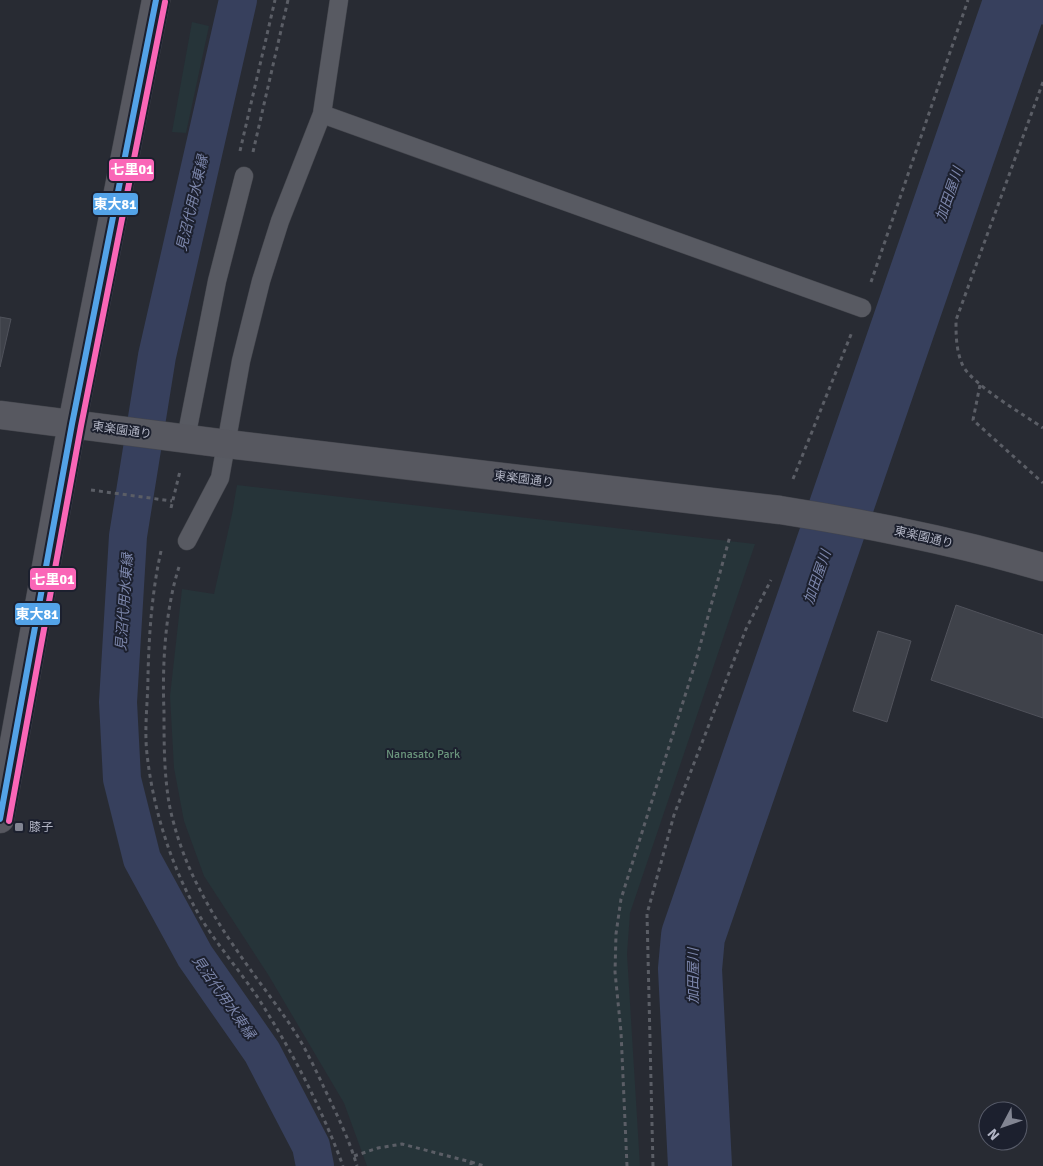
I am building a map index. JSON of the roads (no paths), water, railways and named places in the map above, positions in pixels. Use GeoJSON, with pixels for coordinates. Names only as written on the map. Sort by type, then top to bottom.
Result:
{"type":"FeatureCollection","features":[{"type":"Feature","properties":{"kind":"street"},"geometry":{"type":"LineString","coordinates":[[0,819],[72,424],[156,0]]}},
{"type":"Feature","properties":{"kind":"street","name":"東楽園通り"},"geometry":{"type":"LineString","coordinates":[[0,415],[789,512],[863,523],[1043,567]]}},
{"type":"Feature","properties":{"kind":"lane"},"geometry":{"type":"LineString","coordinates":[[187,541],[220,478],[242,361],[261,282],[280,221],[322,114],[340,0]]}},
{"type":"Feature","properties":{"kind":"lane"},"geometry":{"type":"LineString","coordinates":[[322,114],[862,308]]}},
{"type":"Feature","properties":{"kind":"lane"},"geometry":{"type":"LineString","coordinates":[[182,438],[217,281],[244,176]]}},
{"type":"Feature","properties":{"kind":"waterway","name":"見沼代用水東縁"},"geometry":{"type":"LineString","coordinates":[[238,0],[157,356],[128,536],[118,702],[122,779],[142,859],[195,956],[262,1052],[311,1146],[315,1166]]}},
{"type":"Feature","properties":{"kind":"waterway"},"geometry":{"type":"LineString","coordinates":[[992,0],[1043,19]]}},
{"type":"Feature","properties":{"kind":"waterway","name":"加田屋川"},"geometry":{"type":"LineString","coordinates":[[700,1166],[690,969],[693,936],[1016,0]]}},
{"type":"Feature","properties":{"kind":"place","name":"膝子"},"geometry":{"type":"Point","coordinates":[19,827]}},
{"type":"Feature","properties":{"kind":"park label","name":"Nanasato Park"},"geometry":{"type":"Point","coordinates":[423,754]}}]}
